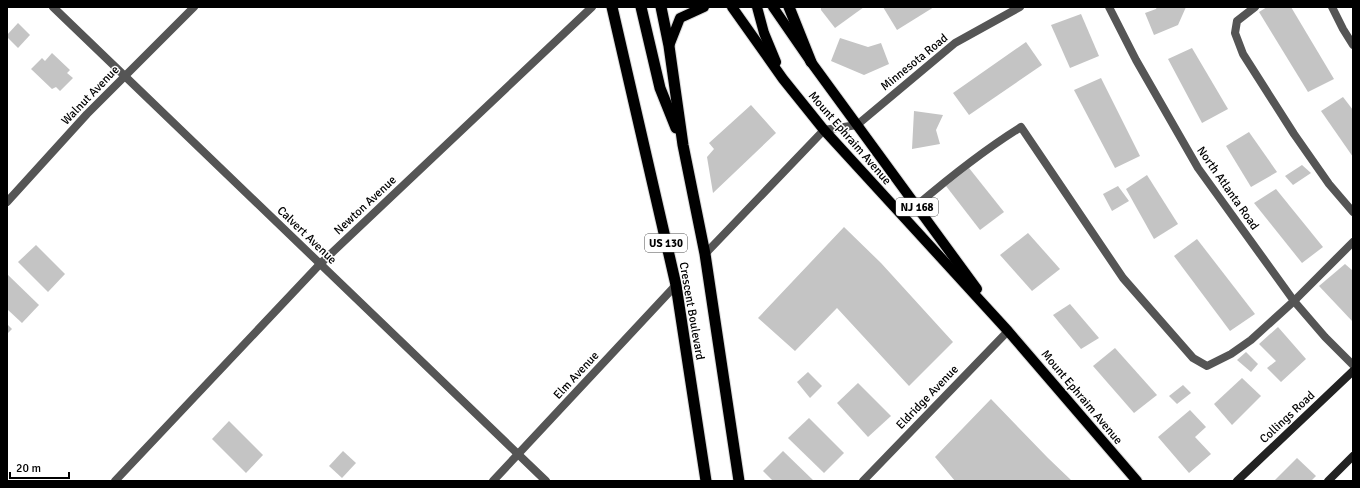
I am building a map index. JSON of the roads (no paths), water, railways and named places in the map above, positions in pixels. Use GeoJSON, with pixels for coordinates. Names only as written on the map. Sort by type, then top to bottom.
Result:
{"type":"FeatureCollection","features":[{"type":"Feature","properties":{"kind":"highway","name":"Crescent Boulevard"},"geometry":{"type":"LineString","coordinates":[[612,7],[676,284],[706,481]]}},
{"type":"Feature","properties":{"kind":"highway"},"geometry":{"type":"LineString","coordinates":[[641,7],[660,88],[683,145]]}},
{"type":"Feature","properties":{"kind":"highway","name":"Crescent Boulevard"},"geometry":{"type":"LineString","coordinates":[[662,7],[683,145],[705,254],[739,481]]}},
{"type":"Feature","properties":{"kind":"highway"},"geometry":{"type":"LineString","coordinates":[[789,7],[811,62]]}},
{"type":"Feature","properties":{"kind":"main road"},"geometry":{"type":"LineString","coordinates":[[669,46],[680,18],[704,7]]}},
{"type":"Feature","properties":{"kind":"main road"},"geometry":{"type":"LineString","coordinates":[[724,7],[733,9]]}},
{"type":"Feature","properties":{"kind":"main road"},"geometry":{"type":"LineString","coordinates":[[757,7],[764,33],[783,79]]}},
{"type":"Feature","properties":{"kind":"main road","name":"Mount Ephraim Avenue"},"geometry":{"type":"LineString","coordinates":[[773,7],[811,62],[1008,331]]}},
{"type":"Feature","properties":{"kind":"main road","name":"Mount Ephraim Avenue"},"geometry":{"type":"LineString","coordinates":[[733,9],[783,79],[824,130],[1008,331],[1137,481]]}},
{"type":"Feature","properties":{"kind":"main road","name":"Collings Road"},"geometry":{"type":"LineString","coordinates":[[1237,481],[1353,371]]}},
{"type":"Feature","properties":{"kind":"main road"},"geometry":{"type":"LineString","coordinates":[[1328,481],[1353,456]]}},
{"type":"Feature","properties":{"kind":"street","name":"Calvert Avenue"},"geometry":{"type":"LineString","coordinates":[[53,7],[546,481]]}},
{"type":"Feature","properties":{"kind":"street","name":"Walnut Avenue"},"geometry":{"type":"LineString","coordinates":[[7,202],[87,114],[194,7]]}},
{"type":"Feature","properties":{"kind":"street","name":"Newton Avenue"},"geometry":{"type":"LineString","coordinates":[[115,481],[320,264],[592,7]]}},
{"type":"Feature","properties":{"kind":"street","name":"Minnesota Road"},"geometry":{"type":"LineString","coordinates":[[857,125],[956,43],[1020,7]]}},
{"type":"Feature","properties":{"kind":"street","name":"North Atlanta Road"},"geometry":{"type":"LineString","coordinates":[[1109,7],[1136,60],[1198,168],[1294,301],[1325,337],[1353,365]]}},
{"type":"Feature","properties":{"kind":"street"},"geometry":{"type":"LineString","coordinates":[[1254,7],[1237,21],[1235,33],[1243,54],[1294,134],[1329,184],[1353,212]]}},
{"type":"Feature","properties":{"kind":"street"},"geometry":{"type":"LineString","coordinates":[[1332,7],[1343,30],[1353,45]]}},
{"type":"Feature","properties":{"kind":"street"},"geometry":{"type":"LineString","coordinates":[[705,254],[824,130],[857,125]]}},
{"type":"Feature","properties":{"kind":"street"},"geometry":{"type":"LineString","coordinates":[[916,206],[952,175],[995,143],[1021,127],[1123,278],[1193,358],[1207,366],[1231,354],[1251,340],[1294,301],[1353,242]]}},
{"type":"Feature","properties":{"kind":"street","name":"Elm Avenue"},"geometry":{"type":"LineString","coordinates":[[493,481],[676,284]]}},
{"type":"Feature","properties":{"kind":"street","name":"Eldridge Avenue"},"geometry":{"type":"LineString","coordinates":[[863,481],[1008,331]]}}]}
